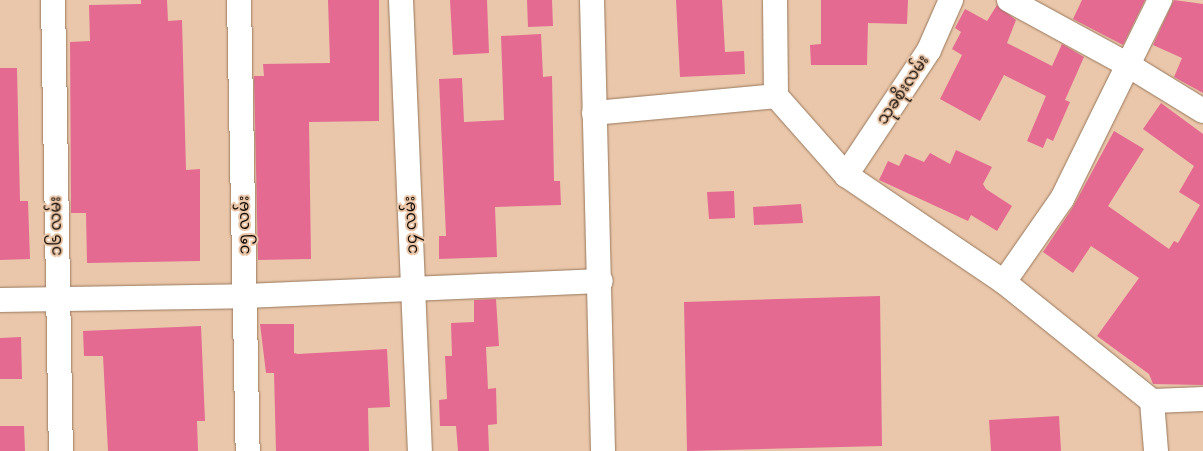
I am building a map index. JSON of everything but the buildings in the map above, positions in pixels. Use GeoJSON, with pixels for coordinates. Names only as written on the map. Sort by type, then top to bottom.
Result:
{"type":"FeatureCollection","features":[{"type":"Feature","properties":{"kind":"street","name":"၁၆ လမ်း"},"geometry":{"type":"LineString","coordinates":[[53,0],[61,451]]}},
{"type":"Feature","properties":{"kind":"street","name":"၁၅ လမ်း"},"geometry":{"type":"LineString","coordinates":[[239,0],[248,451]]}},
{"type":"Feature","properties":{"kind":"street","name":"၁၄ လမ်း"},"geometry":{"type":"LineString","coordinates":[[401,0],[420,451]]}},
{"type":"Feature","properties":{"kind":"street"},"geometry":{"type":"LineString","coordinates":[[592,0],[594,112],[601,281],[603,451]]}},
{"type":"Feature","properties":{"kind":"street"},"geometry":{"type":"LineString","coordinates":[[775,0],[776,96],[846,175],[1004,282],[1152,401],[1203,399]]}},
{"type":"Feature","properties":{"kind":"street","name":"သုခစိုးလမ်း"},"geometry":{"type":"LineString","coordinates":[[846,175],[929,50],[951,0]]}},
{"type":"Feature","properties":{"kind":"street"},"geometry":{"type":"LineString","coordinates":[[1009,0],[1128,65],[1203,111]]}},
{"type":"Feature","properties":{"kind":"street"},"geometry":{"type":"LineString","coordinates":[[1004,282],[1062,199],[1160,0]]}},
{"type":"Feature","properties":{"kind":"street"},"geometry":{"type":"LineString","coordinates":[[594,112],[776,96]]}},
{"type":"Feature","properties":{"kind":"street"},"geometry":{"type":"LineString","coordinates":[[0,300],[246,296],[601,281]]}},
{"type":"Feature","properties":{"kind":"street"},"geometry":{"type":"LineString","coordinates":[[1152,401],[1156,451]]}}]}
